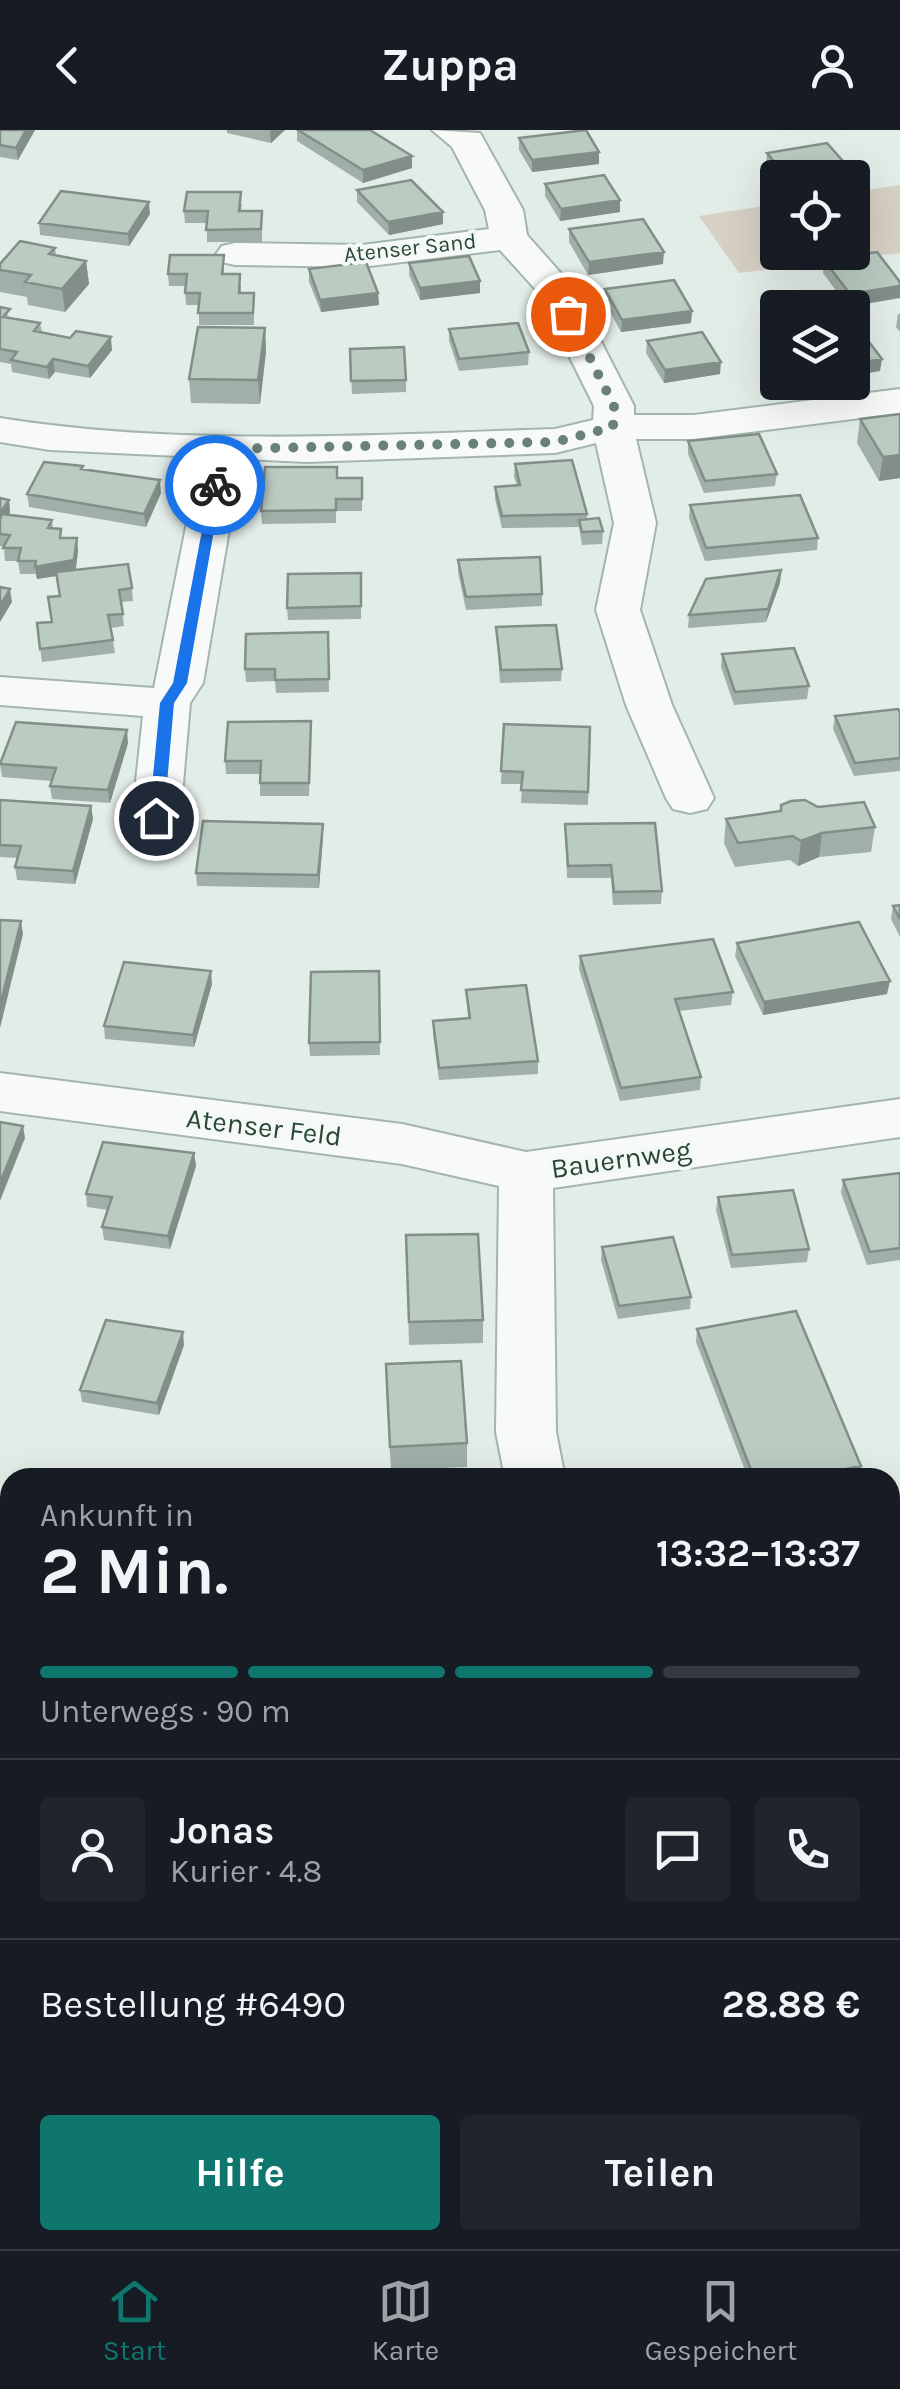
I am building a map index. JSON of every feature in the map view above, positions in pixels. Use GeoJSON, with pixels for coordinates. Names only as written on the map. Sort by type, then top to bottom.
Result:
{"type":"FeatureCollection","features":[{"type":"Feature","properties":{"kind":"street"},"geometry":{"type":"LineString","coordinates":[[450,130],[468,141],[504,210],[509,238],[554,287],[614,406],[613,427],[635,523],[618,610],[649,705],[690,798]]}},
{"type":"Feature","properties":{"kind":"street","name":"Atenser Sand"},"geometry":{"type":"LineString","coordinates":[[235,254],[362,256],[509,238]]}},
{"type":"Feature","properties":{"kind":"street"},"geometry":{"type":"LineString","coordinates":[[0,430],[50,438],[222,449],[555,442],[613,427],[694,427],[900,401]]}},
{"type":"Feature","properties":{"kind":"street"},"geometry":{"type":"LineString","coordinates":[[156,818],[167,703],[180,683],[222,449]]}},
{"type":"Feature","properties":{"kind":"street"},"geometry":{"type":"LineString","coordinates":[[0,691],[167,703]]}},
{"type":"Feature","properties":{"kind":"street","name":"Atenser Feld"},"geometry":{"type":"LineString","coordinates":[[0,1092],[402,1144],[526,1172]]}},
{"type":"Feature","properties":{"kind":"street","name":"Bauernweg"},"geometry":{"type":"LineString","coordinates":[[533,1468],[526,1432],[526,1172],[900,1118]]}},
{"type":"Feature","properties":{"kind":"shaded area"},"geometry":{"type":"Polygon","coordinates":[[[900,185],[900,253],[870,257],[870,189],[900,185]]]}},
{"type":"Feature","properties":{"kind":"shaded area"},"geometry":{"type":"Polygon","coordinates":[[[760,207],[760,270],[763,270],[739,273],[699,216],[760,207]]]}},
{"type":"Feature","properties":{"kind":"building"},"geometry":{"type":"Polygon","coordinates":[[[0,130],[26,130],[16,148],[0,145],[0,130]]]}},
{"type":"Feature","properties":{"kind":"building"},"geometry":{"type":"Polygon","coordinates":[[[298,130],[370,130],[412,156],[363,170],[298,130]]]}},
{"type":"Feature","properties":{"kind":"building"},"geometry":{"type":"Polygon","coordinates":[[[586,130],[599,152],[532,160],[519,138],[586,130]]]}},
{"type":"Feature","properties":{"kind":"building"},"geometry":{"type":"Polygon","coordinates":[[[827,143],[842,160],[773,160],[767,153],[827,143]]]}},
{"type":"Feature","properties":{"kind":"building"},"geometry":{"type":"Polygon","coordinates":[[[604,175],[620,200],[561,209],[545,184],[604,175]]]}},
{"type":"Feature","properties":{"kind":"building"},"geometry":{"type":"Polygon","coordinates":[[[411,180],[443,212],[388,222],[357,190],[411,180]]]}},
{"type":"Feature","properties":{"kind":"building"},"geometry":{"type":"Polygon","coordinates":[[[61,191],[149,202],[128,234],[39,223],[61,191]]]}},
{"type":"Feature","properties":{"kind":"building"},"geometry":{"type":"Polygon","coordinates":[[[187,192],[241,192],[239,211],[262,211],[261,229],[206,230],[208,211],[184,211],[187,192]]]}},
{"type":"Feature","properties":{"kind":"building"},"geometry":{"type":"Polygon","coordinates":[[[643,219],[664,252],[589,262],[569,229],[643,219]]]}},
{"type":"Feature","properties":{"kind":"building"},"geometry":{"type":"Polygon","coordinates":[[[20,241],[55,248],[49,254],[86,261],[62,289],[25,282],[31,275],[0,270],[0,264],[20,241]]]}},
{"type":"Feature","properties":{"kind":"building"},"geometry":{"type":"Polygon","coordinates":[[[877,252],[900,286],[847,290],[832,270],[870,270],[870,253],[877,252]]]}},
{"type":"Feature","properties":{"kind":"building"},"geometry":{"type":"Polygon","coordinates":[[[170,255],[224,255],[222,274],[240,274],[239,293],[254,293],[253,313],[198,313],[200,293],[185,293],[187,274],[168,274],[170,255]]]}},
{"type":"Feature","properties":{"kind":"building"},"geometry":{"type":"Polygon","coordinates":[[[469,256],[480,281],[420,288],[409,263],[469,256]]]}},
{"type":"Feature","properties":{"kind":"building"},"geometry":{"type":"Polygon","coordinates":[[[366,262],[378,293],[320,300],[309,269],[366,262]]]}},
{"type":"Feature","properties":{"kind":"building"},"geometry":{"type":"Polygon","coordinates":[[[674,280],[692,311],[622,320],[605,289],[674,280]]]}},
{"type":"Feature","properties":{"kind":"building"},"geometry":{"type":"Polygon","coordinates":[[[0,307],[10,309],[3,317],[40,323],[34,331],[70,338],[76,331],[111,337],[88,366],[53,359],[47,367],[11,360],[17,352],[0,349],[0,307]]]}},
{"type":"Feature","properties":{"kind":"building"},"geometry":{"type":"Polygon","coordinates":[[[518,323],[529,352],[459,359],[449,329],[518,323]]]}},
{"type":"Feature","properties":{"kind":"building"},"geometry":{"type":"Polygon","coordinates":[[[198,327],[265,328],[258,380],[189,379],[198,327]]]}},
{"type":"Feature","properties":{"kind":"building"},"geometry":{"type":"Polygon","coordinates":[[[702,332],[721,362],[665,370],[647,341],[702,332]]]}},
{"type":"Feature","properties":{"kind":"building"},"geometry":{"type":"Polygon","coordinates":[[[870,343],[882,359],[870,361],[870,343]]]}},
{"type":"Feature","properties":{"kind":"building"},"geometry":{"type":"Polygon","coordinates":[[[404,347],[406,380],[351,381],[350,349],[404,347]]]}},
{"type":"Feature","properties":{"kind":"building"},"geometry":{"type":"Polygon","coordinates":[[[900,414],[900,455],[883,457],[860,419],[900,414]]]}},
{"type":"Feature","properties":{"kind":"building"},"geometry":{"type":"Polygon","coordinates":[[[759,434],[777,474],[705,481],[688,441],[759,434]]]}},
{"type":"Feature","properties":{"kind":"building"},"geometry":{"type":"Polygon","coordinates":[[[572,460],[587,514],[502,516],[495,487],[520,485],[515,464],[572,460]]]}},
{"type":"Feature","properties":{"kind":"building"},"geometry":{"type":"Polygon","coordinates":[[[44,462],[160,480],[144,514],[27,494],[44,462]]]}},
{"type":"Feature","properties":{"kind":"building"},"geometry":{"type":"Polygon","coordinates":[[[265,467],[337,467],[337,478],[362,478],[362,499],[336,499],[336,510],[261,511],[265,467]]]}},
{"type":"Feature","properties":{"kind":"building"},"geometry":{"type":"Polygon","coordinates":[[[800,495],[818,538],[706,548],[690,505],[800,495]]]}},
{"type":"Feature","properties":{"kind":"building"},"geometry":{"type":"Polygon","coordinates":[[[0,498],[9,500],[0,513],[0,498]]]}},
{"type":"Feature","properties":{"kind":"building"},"geometry":{"type":"Polygon","coordinates":[[[2,514],[52,520],[48,528],[61,529],[60,538],[77,538],[74,560],[35,567],[36,561],[18,561],[21,548],[3,548],[10,535],[0,534],[2,514]]]}},
{"type":"Feature","properties":{"kind":"building"},"geometry":{"type":"Polygon","coordinates":[[[599,518],[603,531],[582,532],[579,520],[599,518]]]}},
{"type":"Feature","properties":{"kind":"building"},"geometry":{"type":"Polygon","coordinates":[[[540,557],[542,594],[466,597],[458,560],[540,557]]]}},
{"type":"Feature","properties":{"kind":"building"},"geometry":{"type":"Polygon","coordinates":[[[128,564],[132,588],[119,590],[123,614],[108,615],[113,640],[40,649],[37,623],[52,622],[48,597],[60,596],[56,572],[128,564]]]}},
{"type":"Feature","properties":{"kind":"building"},"geometry":{"type":"Polygon","coordinates":[[[781,570],[768,609],[689,615],[706,579],[781,570]]]}},
{"type":"Feature","properties":{"kind":"building"},"geometry":{"type":"Polygon","coordinates":[[[361,573],[361,606],[287,608],[288,574],[361,573]]]}},
{"type":"Feature","properties":{"kind":"building"},"geometry":{"type":"Polygon","coordinates":[[[0,587],[10,589],[0,606],[0,587]]]}},
{"type":"Feature","properties":{"kind":"building"},"geometry":{"type":"Polygon","coordinates":[[[556,625],[562,669],[501,670],[496,627],[556,625]]]}},
{"type":"Feature","properties":{"kind":"building"},"geometry":{"type":"Polygon","coordinates":[[[328,632],[329,679],[275,680],[275,669],[245,669],[246,634],[328,632]]]}},
{"type":"Feature","properties":{"kind":"building"},"geometry":{"type":"Polygon","coordinates":[[[794,648],[809,686],[735,692],[722,654],[794,648]]]}},
{"type":"Feature","properties":{"kind":"building"},"geometry":{"type":"Polygon","coordinates":[[[898,709],[900,758],[855,763],[835,716],[898,709]]]}},
{"type":"Feature","properties":{"kind":"building"},"geometry":{"type":"Polygon","coordinates":[[[311,721],[309,783],[260,783],[261,761],[225,761],[228,722],[311,721]]]}},
{"type":"Feature","properties":{"kind":"building"},"geometry":{"type":"Polygon","coordinates":[[[16,722],[127,730],[108,790],[50,786],[56,768],[0,764],[16,722]]]}},
{"type":"Feature","properties":{"kind":"building"},"geometry":{"type":"Polygon","coordinates":[[[504,724],[590,727],[588,792],[521,790],[523,772],[501,771],[504,724]]]}},
{"type":"Feature","properties":{"kind":"building"},"geometry":{"type":"Polygon","coordinates":[[[0,800],[91,806],[73,871],[15,867],[21,846],[0,845],[0,800]]]}},
{"type":"Feature","properties":{"kind":"building"},"geometry":{"type":"Polygon","coordinates":[[[805,800],[818,807],[864,802],[875,827],[822,833],[801,841],[793,836],[738,843],[726,819],[781,811],[781,805],[805,800]]]}},
{"type":"Feature","properties":{"kind":"building"},"geometry":{"type":"Polygon","coordinates":[[[203,821],[323,824],[318,875],[196,873],[203,821]]]}},
{"type":"Feature","properties":{"kind":"building"},"geometry":{"type":"Polygon","coordinates":[[[655,823],[662,891],[614,892],[611,865],[568,866],[565,824],[655,823]]]}},
{"type":"Feature","properties":{"kind":"building"},"geometry":{"type":"Polygon","coordinates":[[[0,920],[21,921],[0,1006],[0,920]]]}},
{"type":"Feature","properties":{"kind":"building"},"geometry":{"type":"Polygon","coordinates":[[[859,922],[890,981],[764,1002],[737,943],[859,922]]]}},
{"type":"Feature","properties":{"kind":"building"},"geometry":{"type":"Polygon","coordinates":[[[713,939],[733,992],[675,999],[701,1077],[621,1088],[580,956],[713,939]]]}},
{"type":"Feature","properties":{"kind":"building"},"geometry":{"type":"Polygon","coordinates":[[[124,962],[211,971],[193,1035],[104,1026],[124,962]]]}},
{"type":"Feature","properties":{"kind":"building"},"geometry":{"type":"Polygon","coordinates":[[[379,971],[380,1042],[309,1043],[311,972],[379,971]]]}},
{"type":"Feature","properties":{"kind":"building"},"geometry":{"type":"Polygon","coordinates":[[[526,985],[538,1061],[439,1068],[433,1021],[470,1018],[466,990],[526,985]]]}},
{"type":"Feature","properties":{"kind":"building"},"geometry":{"type":"Polygon","coordinates":[[[0,1122],[23,1126],[0,1183],[0,1122]]]}},
{"type":"Feature","properties":{"kind":"building"},"geometry":{"type":"Polygon","coordinates":[[[103,1142],[194,1153],[168,1236],[102,1227],[112,1197],[86,1194],[103,1142]]]}},
{"type":"Feature","properties":{"kind":"building"},"geometry":{"type":"Polygon","coordinates":[[[900,1173],[900,1248],[870,1252],[843,1180],[900,1173]]]}},
{"type":"Feature","properties":{"kind":"building"},"geometry":{"type":"Polygon","coordinates":[[[793,1190],[809,1249],[732,1255],[718,1197],[793,1190]]]}},
{"type":"Feature","properties":{"kind":"building"},"geometry":{"type":"Polygon","coordinates":[[[478,1234],[483,1320],[409,1322],[406,1235],[478,1234]]]}},
{"type":"Feature","properties":{"kind":"building"},"geometry":{"type":"Polygon","coordinates":[[[673,1237],[691,1297],[619,1306],[602,1247],[673,1237]]]}},
{"type":"Feature","properties":{"kind":"building"},"geometry":{"type":"Polygon","coordinates":[[[796,1311],[861,1466],[750,1468],[697,1329],[796,1311]]]}},
{"type":"Feature","properties":{"kind":"building"},"geometry":{"type":"Polygon","coordinates":[[[106,1320],[183,1332],[157,1403],[80,1390],[106,1320]]]}},
{"type":"Feature","properties":{"kind":"building"},"geometry":{"type":"Polygon","coordinates":[[[461,1361],[467,1443],[390,1447],[386,1364],[461,1361]]]}},
{"type":"Feature","properties":{"kind":"way so far"},"geometry":{"type":"LineString","coordinates":[[215,485],[222,449],[555,442],[613,427],[614,406],[568,314]]}},
{"type":"Feature","properties":{"kind":"route"},"geometry":{"type":"LineString","coordinates":[[156,818],[167,703],[180,683],[215,485]]}}]}
